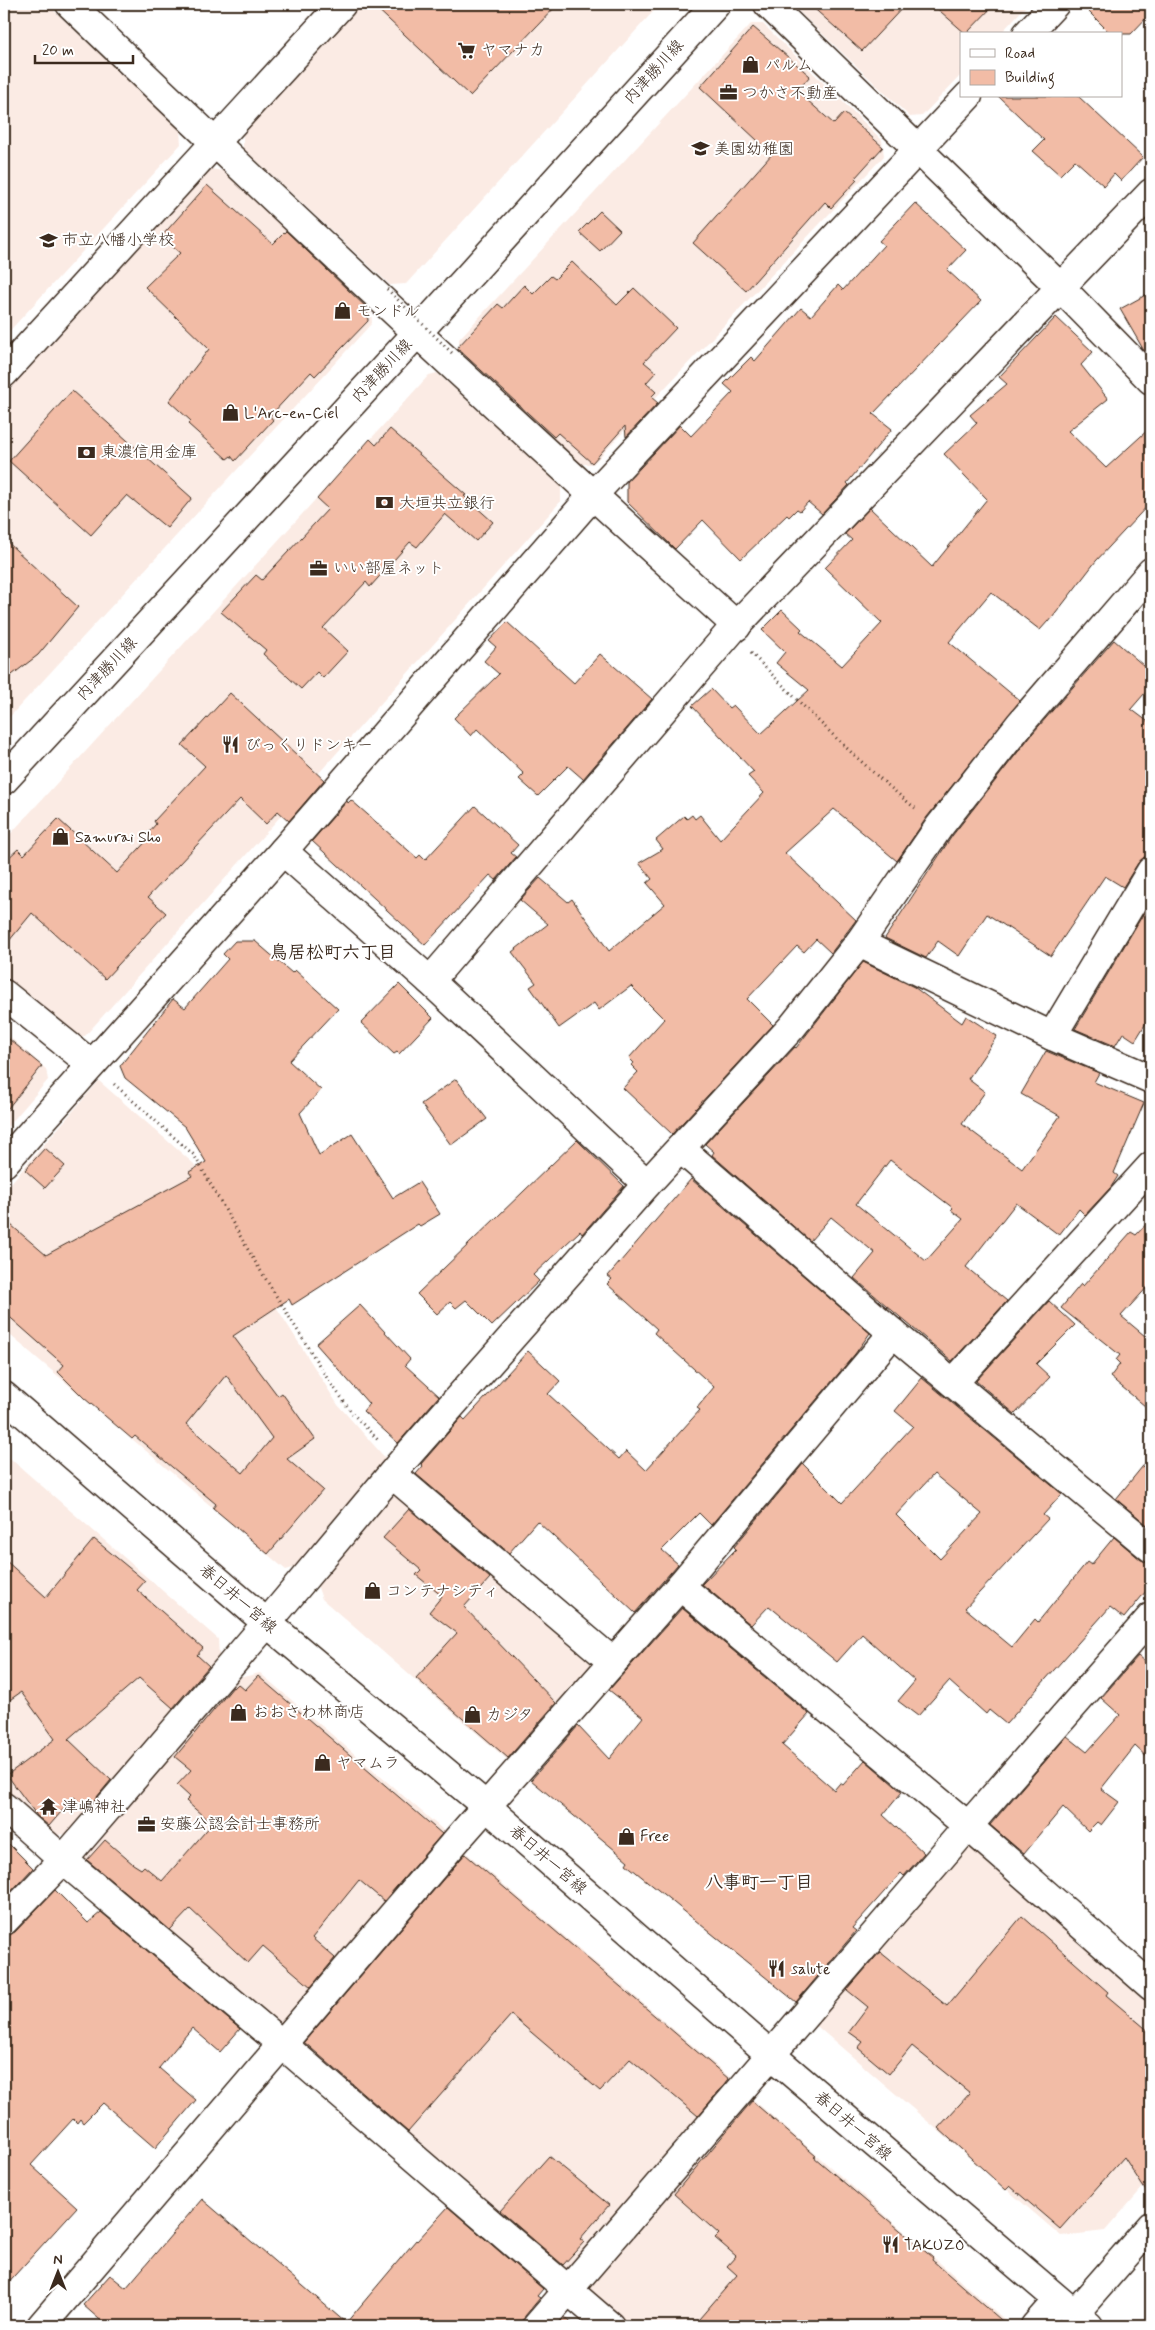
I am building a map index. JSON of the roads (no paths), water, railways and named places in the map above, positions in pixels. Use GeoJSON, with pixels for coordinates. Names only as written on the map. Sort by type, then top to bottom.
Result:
{"type":"FeatureCollection","features":[{"type":"Feature","properties":{"kind":"street"},"geometry":{"type":"LineString","coordinates":[[70,4],[215,144],[734,629]]}},
{"type":"Feature","properties":{"kind":"street"},"geometry":{"type":"LineString","coordinates":[[4,374],[342,4]]}},
{"type":"Feature","properties":{"kind":"street","name":"内津勝川線"},"geometry":{"type":"LineString","coordinates":[[4,780],[418,332],[716,4]]}},
{"type":"Feature","properties":{"kind":"street"},"geometry":{"type":"LineString","coordinates":[[768,4],[1061,288],[1151,380]]}},
{"type":"Feature","properties":{"kind":"street"},"geometry":{"type":"LineString","coordinates":[[1029,32],[1055,4]]}},
{"type":"Feature","properties":{"kind":"street"},"geometry":{"type":"LineString","coordinates":[[4,1163],[283,851],[592,496],[966,98]]}},
{"type":"Feature","properties":{"kind":"street"},"geometry":{"type":"LineString","coordinates":[[430,981],[734,629],[1151,193]]}},
{"type":"Feature","properties":{"kind":"street"},"geometry":{"type":"LineString","coordinates":[[4,1921],[63,1860],[267,1623],[396,1469],[647,1184],[792,1027],[859,943],[939,827],[1020,724],[1151,572]]}},
{"type":"Feature","properties":{"kind":"street"},"geometry":{"type":"LineString","coordinates":[[283,851],[430,981],[647,1184]]}},
{"type":"Feature","properties":{"kind":"street"},"geometry":{"type":"LineString","coordinates":[[1052,1036],[1151,871]]}},
{"type":"Feature","properties":{"kind":"street"},"geometry":{"type":"LineString","coordinates":[[859,943],[1052,1036],[1151,1079]]}},
{"type":"Feature","properties":{"kind":"street"},"geometry":{"type":"LineString","coordinates":[[4,994],[91,1064]]}},
{"type":"Feature","properties":{"kind":"street"},"geometry":{"type":"LineString","coordinates":[[681,1149],[893,1333],[1151,1548]]}},
{"type":"Feature","properties":{"kind":"street"},"geometry":{"type":"LineString","coordinates":[[953,1383],[1151,1166]]}},
{"type":"Feature","properties":{"kind":"street"},"geometry":{"type":"LineString","coordinates":[[41,2326],[486,1806],[680,1586],[893,1333]]}},
{"type":"Feature","properties":{"kind":"street","name":"春日井一宮線"},"geometry":{"type":"LineString","coordinates":[[4,1396],[267,1623],[486,1806],[770,2054],[1074,2313]]}},
{"type":"Feature","properties":{"kind":"street"},"geometry":{"type":"LineString","coordinates":[[396,1469],[613,1662]]}},
{"type":"Feature","properties":{"kind":"street"},"geometry":{"type":"LineString","coordinates":[[680,1586],[968,1826],[1151,1986]]}},
{"type":"Feature","properties":{"kind":"street"},"geometry":{"type":"LineString","coordinates":[[537,2326],[770,2054],[1151,1617]]}},
{"type":"Feature","properties":{"kind":"street"},"geometry":{"type":"LineString","coordinates":[[4,1807],[63,1860],[283,2045],[610,2326]]}},
{"type":"Feature","properties":{"kind":"street"},"geometry":{"type":"LineString","coordinates":[[1036,2326],[1074,2313],[1151,2226]]}},
{"type":"Feature","properties":{"kind":"place","name":"ヤマナカ"},"geometry":{"type":"Point","coordinates":[467,50]}},
{"type":"Feature","properties":{"kind":"place","name":"パルム"},"geometry":{"type":"Point","coordinates":[751,65]}},
{"type":"Feature","properties":{"kind":"place","name":"つかさ不動産"},"geometry":{"type":"Point","coordinates":[728,93]}},
{"type":"Feature","properties":{"kind":"place","name":"美園幼稚園"},"geometry":{"type":"Point","coordinates":[700,149]}},
{"type":"Feature","properties":{"kind":"place","name":"市立八幡小学校"},"geometry":{"type":"Point","coordinates":[48,240]}},
{"type":"Feature","properties":{"kind":"place","name":"モンドル"},"geometry":{"type":"Point","coordinates":[342,311]}},
{"type":"Feature","properties":{"kind":"place","name":"L'Arc-en-Ciel"},"geometry":{"type":"Point","coordinates":[230,413]}},
{"type":"Feature","properties":{"kind":"place","name":"東濃信用金庫"},"geometry":{"type":"Point","coordinates":[87,452]}},
{"type":"Feature","properties":{"kind":"place","name":"大垣共立銀行"},"geometry":{"type":"Point","coordinates":[385,503]}},
{"type":"Feature","properties":{"kind":"place","name":"いい部屋ネット"},"geometry":{"type":"Point","coordinates":[319,568]}},
{"type":"Feature","properties":{"kind":"place","name":"びっくりドンキー"},"geometry":{"type":"Point","coordinates":[231,745]}},
{"type":"Feature","properties":{"kind":"place","name":"Samurai Sho"},"geometry":{"type":"Point","coordinates":[61,837]}},
{"type":"Feature","properties":{"kind":"place","name":"コンテナシティ"},"geometry":{"type":"Point","coordinates":[372,1591]}},
{"type":"Feature","properties":{"kind":"place","name":"おおさわ林商店"},"geometry":{"type":"Point","coordinates":[239,1712]}},
{"type":"Feature","properties":{"kind":"place","name":"カジタ"},"geometry":{"type":"Point","coordinates":[472,1715]}},
{"type":"Feature","properties":{"kind":"place","name":"ヤマムラ"},"geometry":{"type":"Point","coordinates":[322,1763]}},
{"type":"Feature","properties":{"kind":"place","name":"津嶋神社"},"geometry":{"type":"Point","coordinates":[48,1807]}},
{"type":"Feature","properties":{"kind":"place","name":"安藤公認会計士事務所"},"geometry":{"type":"Point","coordinates":[146,1824]}},
{"type":"Feature","properties":{"kind":"place","name":"Free"},"geometry":{"type":"Point","coordinates":[626,1836]}},
{"type":"Feature","properties":{"kind":"place","name":"salute"},"geometry":{"type":"Point","coordinates":[777,1969]}},
{"type":"Feature","properties":{"kind":"place","name":"TAKUZO"},"geometry":{"type":"Point","coordinates":[890,2245]}},
{"type":"Feature","properties":{"kind":"district","name":"鳥居松町六丁目"},"geometry":{"type":"Point","coordinates":[333,953]}},
{"type":"Feature","properties":{"kind":"district","name":"八事町一丁目"},"geometry":{"type":"Point","coordinates":[759,1883]}}]}
